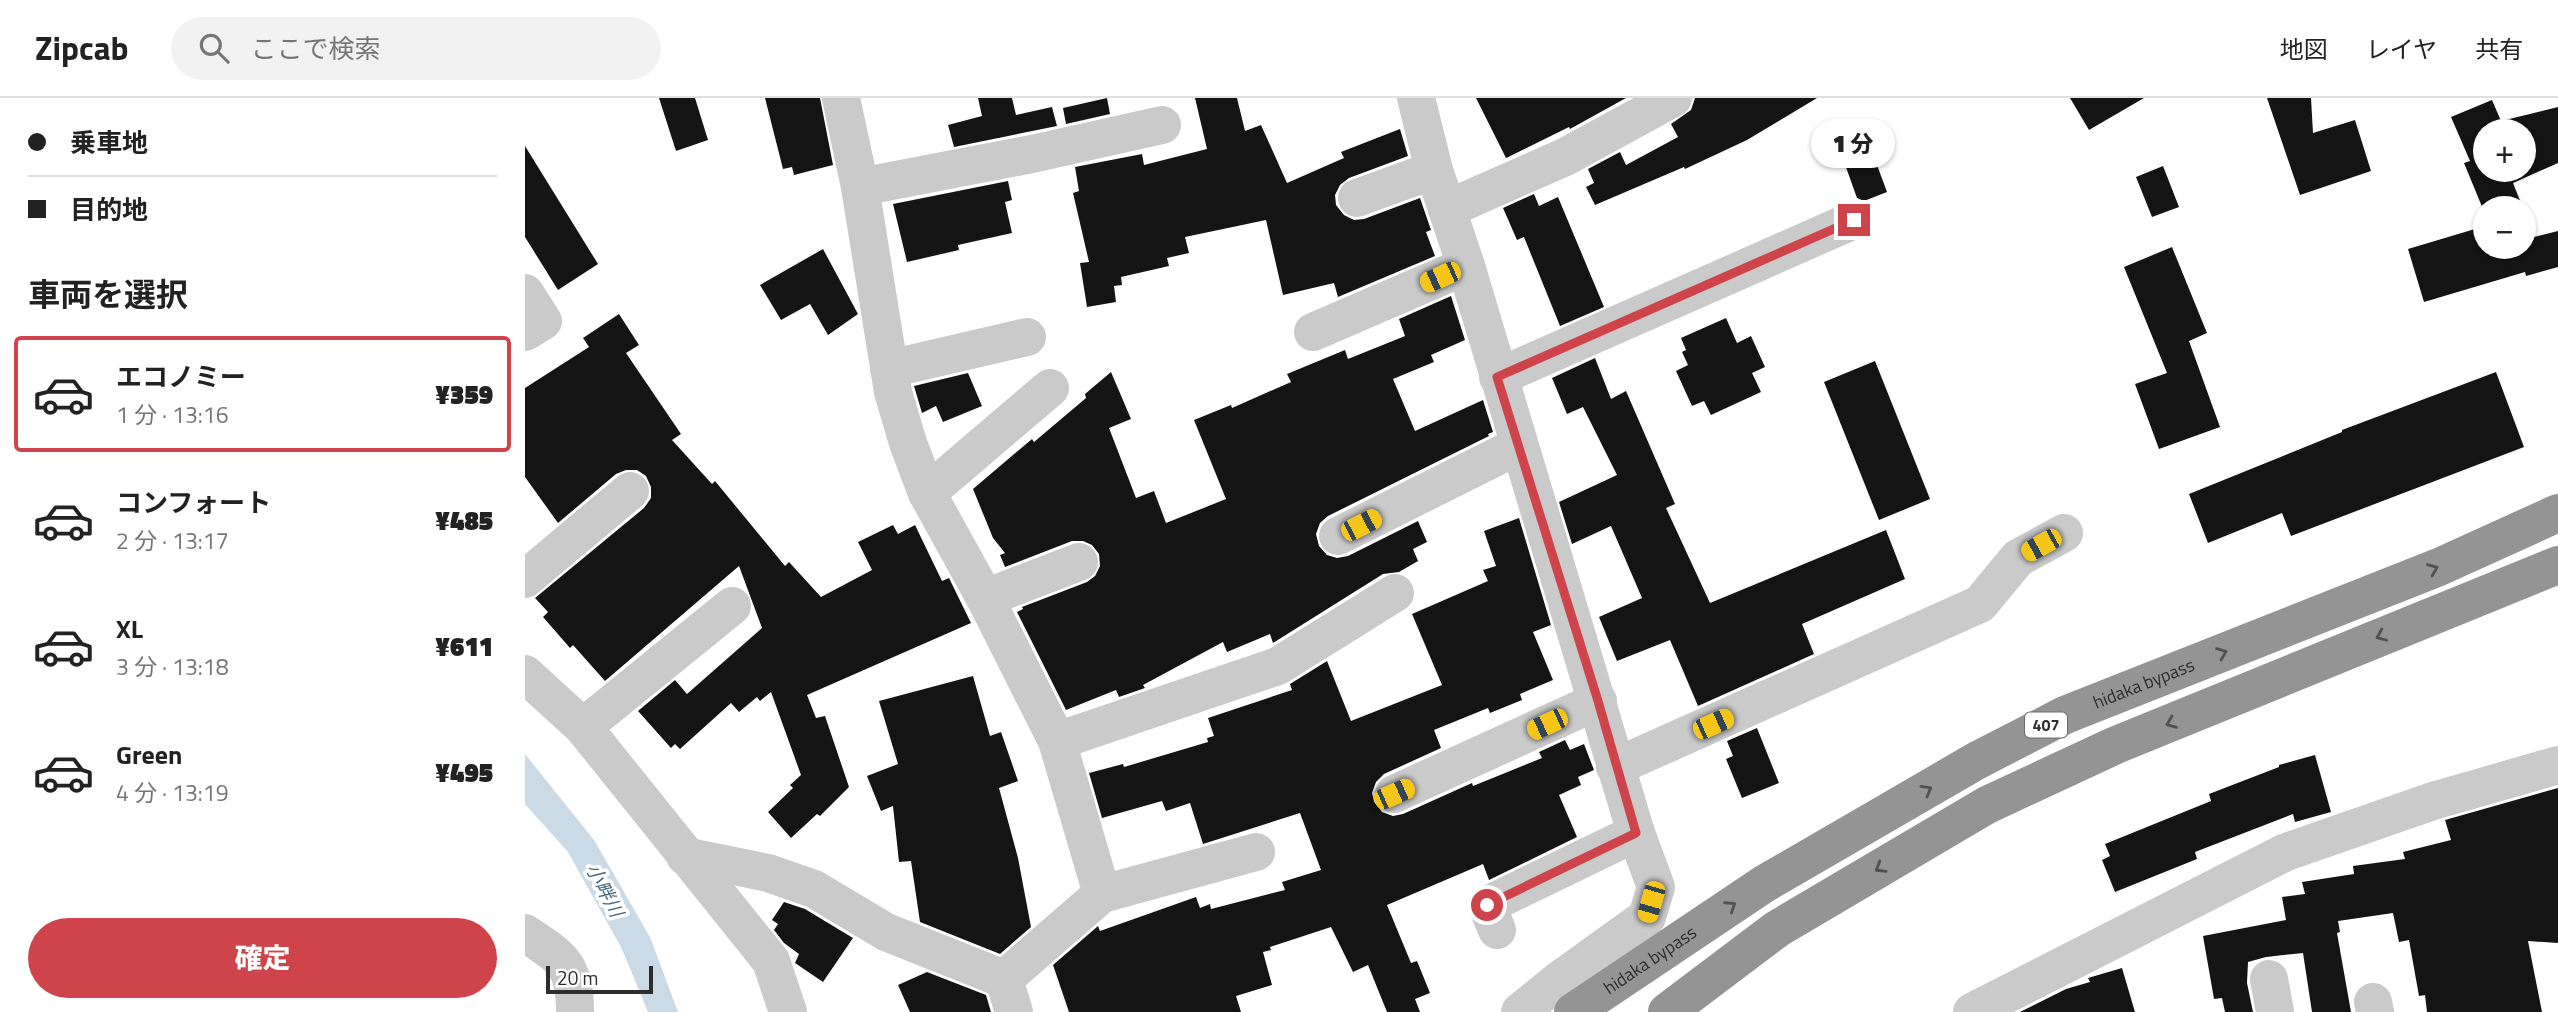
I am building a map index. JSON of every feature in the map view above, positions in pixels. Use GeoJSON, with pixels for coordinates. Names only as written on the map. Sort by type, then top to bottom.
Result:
{"type":"FeatureCollection","features":[{"type":"Feature","properties":{"kind":"highway","name":"hidaka bypass"},"geometry":{"type":"LineString","coordinates":[[1573,1012],[1764,884],[1976,761],[2064,715],[2439,567],[2558,513]]}},
{"type":"Feature","properties":{"kind":"highway"},"geometry":{"type":"LineString","coordinates":[[1671,1011],[1777,929],[1987,806],[2116,745],[2558,565]]}},
{"type":"Feature","properties":{"kind":"street"},"geometry":{"type":"LineString","coordinates":[[841,98],[860,187],[893,392],[908,443],[927,493],[985,598],[1057,741],[1102,894]]}},
{"type":"Feature","properties":{"kind":"street"},"geometry":{"type":"LineString","coordinates":[[1416,98],[1434,170],[1466,266],[1497,377],[1598,701],[1615,767],[1656,887],[1647,917],[1520,1012]]}},
{"type":"Feature","properties":{"kind":"street"},"geometry":{"type":"LineString","coordinates":[[1447,209],[1565,157],[1673,98]]}},
{"type":"Feature","properties":{"kind":"street"},"geometry":{"type":"LineString","coordinates":[[860,187],[1035,166],[1162,125]]}},
{"type":"Feature","properties":{"kind":"street"},"geometry":{"type":"LineString","coordinates":[[1357,198],[1434,170]]}},
{"type":"Feature","properties":{"kind":"street"},"geometry":{"type":"LineString","coordinates":[[1497,377],[1854,220]]}},
{"type":"Feature","properties":{"kind":"street"},"geometry":{"type":"LineString","coordinates":[[1313,332],[1466,266]]}},
{"type":"Feature","properties":{"kind":"street"},"geometry":{"type":"LineString","coordinates":[[525,293],[543,321],[525,332]]}},
{"type":"Feature","properties":{"kind":"street"},"geometry":{"type":"LineString","coordinates":[[889,369],[1027,337]]}},
{"type":"Feature","properties":{"kind":"street"},"geometry":{"type":"LineString","coordinates":[[927,493],[1050,388]]}},
{"type":"Feature","properties":{"kind":"street"},"geometry":{"type":"LineString","coordinates":[[1338,536],[1518,446]]}},
{"type":"Feature","properties":{"kind":"street"},"geometry":{"type":"LineString","coordinates":[[525,579],[630,491]]}},
{"type":"Feature","properties":{"kind":"street"},"geometry":{"type":"LineString","coordinates":[[1615,767],[1980,604],[2018,558],[2064,533]]}},
{"type":"Feature","properties":{"kind":"street"},"geometry":{"type":"LineString","coordinates":[[985,598],[1079,562]]}},
{"type":"Feature","properties":{"kind":"street"},"geometry":{"type":"LineString","coordinates":[[1057,741],[1278,666],[1395,593]]}},
{"type":"Feature","properties":{"kind":"street"},"geometry":{"type":"LineString","coordinates":[[583,727],[732,606]]}},
{"type":"Feature","properties":{"kind":"street"},"geometry":{"type":"LineString","coordinates":[[525,674],[583,727],[771,961],[788,1012]]}},
{"type":"Feature","properties":{"kind":"street"},"geometry":{"type":"LineString","coordinates":[[1394,794],[1598,701]]}},
{"type":"Feature","properties":{"kind":"street"},"geometry":{"type":"LineString","coordinates":[[1972,1012],[2286,852],[2433,801],[2558,765]]}},
{"type":"Feature","properties":{"kind":"street"},"geometry":{"type":"LineString","coordinates":[[1497,930],[1487,905],[1636,833]]}},
{"type":"Feature","properties":{"kind":"street"},"geometry":{"type":"LineString","coordinates":[[685,856],[768,873],[814,889],[886,932],[1009,996],[1102,894],[1256,852]]}},
{"type":"Feature","properties":{"kind":"street"},"geometry":{"type":"LineString","coordinates":[[525,933],[561,957],[575,988],[575,1012]]}},
{"type":"Feature","properties":{"kind":"water","name":"小畔川"},"geometry":{"type":"Polygon","coordinates":[[[525,754],[594,840],[650,937],[678,1012],[648,1012],[622,949],[568,852],[525,804],[525,754]]]}},
{"type":"Feature","properties":{"kind":"building"},"geometry":{"type":"Polygon","coordinates":[[[659,98],[695,98],[708,140],[676,151],[659,98]]]}},
{"type":"Feature","properties":{"kind":"building"},"geometry":{"type":"Polygon","coordinates":[[[765,98],[820,98],[833,165],[794,175],[792,167],[783,169],[765,98]]]}},
{"type":"Feature","properties":{"kind":"building"},"geometry":{"type":"Polygon","coordinates":[[[978,98],[1012,98],[1016,115],[1052,107],[1057,126],[954,147],[948,125],[982,116],[978,98]]]}},
{"type":"Feature","properties":{"kind":"building"},"geometry":{"type":"Polygon","coordinates":[[[1107,98],[1110,114],[1066,124],[1063,108],[1107,98]]]}},
{"type":"Feature","properties":{"kind":"building"},"geometry":{"type":"Polygon","coordinates":[[[1195,98],[1237,98],[1245,131],[1261,125],[1287,183],[1344,158],[1341,152],[1400,129],[1408,156],[1349,178],[1340,185],[1335,195],[1336,205],[1344,215],[1354,220],[1364,219],[1420,198],[1431,230],[1426,232],[1435,256],[1338,297],[1334,283],[1283,295],[1266,220],[1185,237],[1189,253],[1167,258],[1169,266],[1121,277],[1122,285],[1114,286],[1116,302],[1087,307],[1080,263],[1089,262],[1073,193],[1079,191],[1075,167],[1142,154],[1144,165],[1207,149],[1195,98]]]}},
{"type":"Feature","properties":{"kind":"building"},"geometry":{"type":"Polygon","coordinates":[[[1476,98],[1626,98],[1570,129],[1569,127],[1494,164],[1506,158],[1476,98]]]}},
{"type":"Feature","properties":{"kind":"building"},"geometry":{"type":"Polygon","coordinates":[[[1695,98],[1817,98],[1747,140],[1685,169],[1684,167],[1595,205],[1586,187],[1594,183],[1588,169],[1620,152],[1626,165],[1678,137],[1671,124],[1691,110],[1695,98]]]}},
{"type":"Feature","properties":{"kind":"building"},"geometry":{"type":"Polygon","coordinates":[[[2070,98],[2144,98],[2089,130],[2070,98]]]}},
{"type":"Feature","properties":{"kind":"building"},"geometry":{"type":"Polygon","coordinates":[[[2267,98],[2311,98],[2313,133],[2355,120],[2371,171],[2300,195],[2267,98]]]}},
{"type":"Feature","properties":{"kind":"building"},"geometry":{"type":"Polygon","coordinates":[[[2492,100],[2500,119],[2473,119],[2473,182],[2515,182],[2513,183],[2518,196],[2478,196],[2464,163],[2470,161],[2451,117],[2492,100]]]}},
{"type":"Feature","properties":{"kind":"building"},"geometry":{"type":"Polygon","coordinates":[[[2558,107],[2558,163],[2536,173],[2536,119],[2509,119],[2558,107]]]}},
{"type":"Feature","properties":{"kind":"building"},"geometry":{"type":"Polygon","coordinates":[[[525,146],[598,264],[558,290],[525,237],[525,146]]]}},
{"type":"Feature","properties":{"kind":"building"},"geometry":{"type":"Polygon","coordinates":[[[1870,146],[1887,192],[1864,201],[1857,198],[1842,156],[1870,146]]]}},
{"type":"Feature","properties":{"kind":"building"},"geometry":{"type":"Polygon","coordinates":[[[2163,166],[2179,207],[2152,217],[2136,177],[2163,166]]]}},
{"type":"Feature","properties":{"kind":"building"},"geometry":{"type":"Polygon","coordinates":[[[1008,181],[1012,200],[1005,202],[1012,233],[958,245],[959,250],[907,262],[893,204],[1008,181]]]}},
{"type":"Feature","properties":{"kind":"building"},"geometry":{"type":"Polygon","coordinates":[[[1534,194],[1539,206],[1558,197],[1604,307],[1560,326],[1524,237],[1517,240],[1503,208],[1534,194]]]}},
{"type":"Feature","properties":{"kind":"building"},"geometry":{"type":"Polygon","coordinates":[[[2473,230],[2473,259],[2536,259],[2536,236],[2558,231],[2558,267],[2526,276],[2525,272],[2424,302],[2408,249],[2473,230]]]}},
{"type":"Feature","properties":{"kind":"building"},"geometry":{"type":"Polygon","coordinates":[[[2172,247],[2207,333],[2189,341],[2220,427],[2159,449],[2135,384],[2167,373],[2124,267],[2172,247]]]}},
{"type":"Feature","properties":{"kind":"building"},"geometry":{"type":"Polygon","coordinates":[[[823,249],[858,314],[828,335],[810,304],[781,320],[760,285],[823,249]]]}},
{"type":"Feature","properties":{"kind":"building"},"geometry":{"type":"Polygon","coordinates":[[[1451,296],[1465,340],[1431,355],[1434,362],[1393,379],[1415,431],[1483,400],[1493,432],[1328,516],[1320,523],[1316,534],[1319,546],[1327,555],[1337,558],[1348,556],[1418,521],[1427,542],[1413,549],[1418,561],[1399,572],[1383,574],[1273,643],[1270,634],[1227,652],[1223,642],[1143,685],[1145,688],[1119,697],[1116,690],[1066,710],[1017,612],[1023,609],[1022,607],[1087,582],[1095,576],[1100,566],[1099,554],[1092,545],[1083,541],[1072,541],[1005,567],[1000,555],[1005,553],[993,538],[973,489],[1086,398],[1085,394],[1111,372],[1131,419],[1109,428],[1136,498],[1154,491],[1166,523],[1226,499],[1194,420],[1231,405],[1232,408],[1291,382],[1287,374],[1345,350],[1348,359],[1405,336],[1399,319],[1451,296]]]}},
{"type":"Feature","properties":{"kind":"building"},"geometry":{"type":"Polygon","coordinates":[[[619,314],[639,345],[626,353],[681,434],[672,440],[712,484],[715,481],[785,566],[789,562],[821,597],[872,570],[858,542],[893,525],[898,534],[915,525],[942,581],[949,578],[971,623],[807,695],[816,718],[825,716],[849,787],[820,816],[817,814],[791,838],[768,812],[793,788],[790,785],[801,775],[771,692],[760,701],[757,697],[739,712],[731,703],[680,749],[675,744],[671,748],[638,711],[675,680],[687,694],[762,628],[739,566],[605,681],[573,645],[570,648],[543,617],[548,612],[535,598],[644,508],[651,498],[651,487],[646,476],[637,470],[626,470],[616,474],[558,523],[525,477],[525,388],[589,347],[583,338],[619,314]]]}},
{"type":"Feature","properties":{"kind":"building"},"geometry":{"type":"Polygon","coordinates":[[[1726,318],[1737,343],[1751,336],[1765,367],[1752,373],[1761,392],[1711,415],[1704,401],[1692,406],[1676,371],[1688,365],[1682,352],[1686,350],[1681,338],[1726,318]]]}},
{"type":"Feature","properties":{"kind":"building"},"geometry":{"type":"Polygon","coordinates":[[[1595,358],[1611,399],[1626,391],[1675,504],[1666,508],[1710,603],[1886,530],[1905,579],[1802,624],[1814,654],[1698,706],[1670,640],[1617,661],[1599,617],[1642,598],[1611,526],[1572,544],[1559,502],[1617,475],[1583,407],[1567,414],[1552,378],[1595,358]]]}},
{"type":"Feature","properties":{"kind":"building"},"geometry":{"type":"Polygon","coordinates":[[[1875,361],[1930,499],[1879,520],[1824,382],[1875,361]]]}},
{"type":"Feature","properties":{"kind":"building"},"geometry":{"type":"Polygon","coordinates":[[[2496,372],[2524,447],[2291,536],[2282,513],[2208,543],[2189,494],[2342,430],[2496,372]]]}},
{"type":"Feature","properties":{"kind":"building"},"geometry":{"type":"Polygon","coordinates":[[[968,373],[982,406],[943,422],[936,406],[922,413],[914,386],[968,373]]]}},
{"type":"Feature","properties":{"kind":"building"},"geometry":{"type":"Polygon","coordinates":[[[1519,518],[1551,625],[1533,632],[1553,680],[1520,694],[1522,700],[1490,713],[1488,708],[1434,730],[1441,748],[1384,774],[1376,782],[1372,793],[1374,802],[1382,812],[1393,816],[1403,814],[1472,783],[1473,786],[1542,758],[1539,752],[1565,740],[1570,750],[1584,744],[1594,770],[1578,777],[1581,785],[1559,795],[1577,837],[1489,880],[1483,864],[1387,905],[1411,963],[1417,961],[1430,993],[1415,999],[1420,1012],[1387,1012],[1368,965],[1353,972],[1331,927],[1270,947],[1271,950],[1263,952],[1272,985],[1236,996],[1241,1012],[1069,1012],[1053,965],[1098,926],[1100,931],[1196,897],[1200,908],[1210,904],[1211,909],[1285,890],[1282,882],[1321,870],[1300,813],[1203,844],[1190,803],[1166,811],[1162,801],[1102,818],[1089,773],[1123,764],[1124,767],[1208,742],[1207,738],[1214,736],[1208,718],[1292,690],[1290,684],[1327,661],[1351,721],[1442,685],[1412,614],[1488,581],[1483,570],[1496,566],[1484,531],[1519,518]]]}},
{"type":"Feature","properties":{"kind":"building"},"geometry":{"type":"Polygon","coordinates":[[[973,676],[990,736],[1001,732],[1018,781],[999,788],[1018,858],[1031,927],[1000,954],[920,922],[911,861],[899,862],[893,806],[881,811],[867,776],[898,764],[879,701],[973,676]]]}},
{"type":"Feature","properties":{"kind":"building"},"geometry":{"type":"Polygon","coordinates":[[[1757,728],[1779,783],[1742,798],[1726,759],[1733,756],[1727,741],[1757,728]]]}},
{"type":"Feature","properties":{"kind":"building"},"geometry":{"type":"Polygon","coordinates":[[[2315,755],[2331,812],[2295,822],[2293,814],[2195,852],[2197,859],[2115,892],[2102,860],[2110,856],[2105,844],[2211,801],[2209,794],[2279,765],[2315,755]]]}},
{"type":"Feature","properties":{"kind":"building"},"geometry":{"type":"Polygon","coordinates":[[[2558,788],[2558,943],[2528,941],[2542,1012],[2427,1012],[2425,995],[2419,996],[2409,940],[2399,942],[2393,913],[2338,921],[2340,932],[2337,933],[2351,1012],[2312,1012],[2303,953],[2248,962],[2247,983],[2253,1012],[2225,1012],[2222,998],[2214,999],[2203,936],[2286,920],[2282,897],[2305,894],[2302,882],[2354,874],[2353,866],[2405,859],[2403,852],[2451,840],[2445,820],[2558,788]]]}},
{"type":"Feature","properties":{"kind":"building"},"geometry":{"type":"Polygon","coordinates":[[[784,902],[805,909],[853,938],[823,982],[795,963],[799,954],[784,943],[774,930],[778,924],[772,920],[784,902]]]}},
{"type":"Feature","properties":{"kind":"building"},"geometry":{"type":"Polygon","coordinates":[[[2122,968],[2135,1012],[2020,1012],[2066,989],[2090,982],[2088,978],[2122,968]]]}},
{"type":"Feature","properties":{"kind":"building"},"geometry":{"type":"Polygon","coordinates":[[[927,972],[986,995],[991,1012],[910,1012],[898,985],[927,972]]]}},
{"type":"Feature","properties":{"kind":"route"},"geometry":{"type":"LineString","coordinates":[[1487,905],[1636,833],[1598,701],[1497,377],[1854,220]]}}]}
